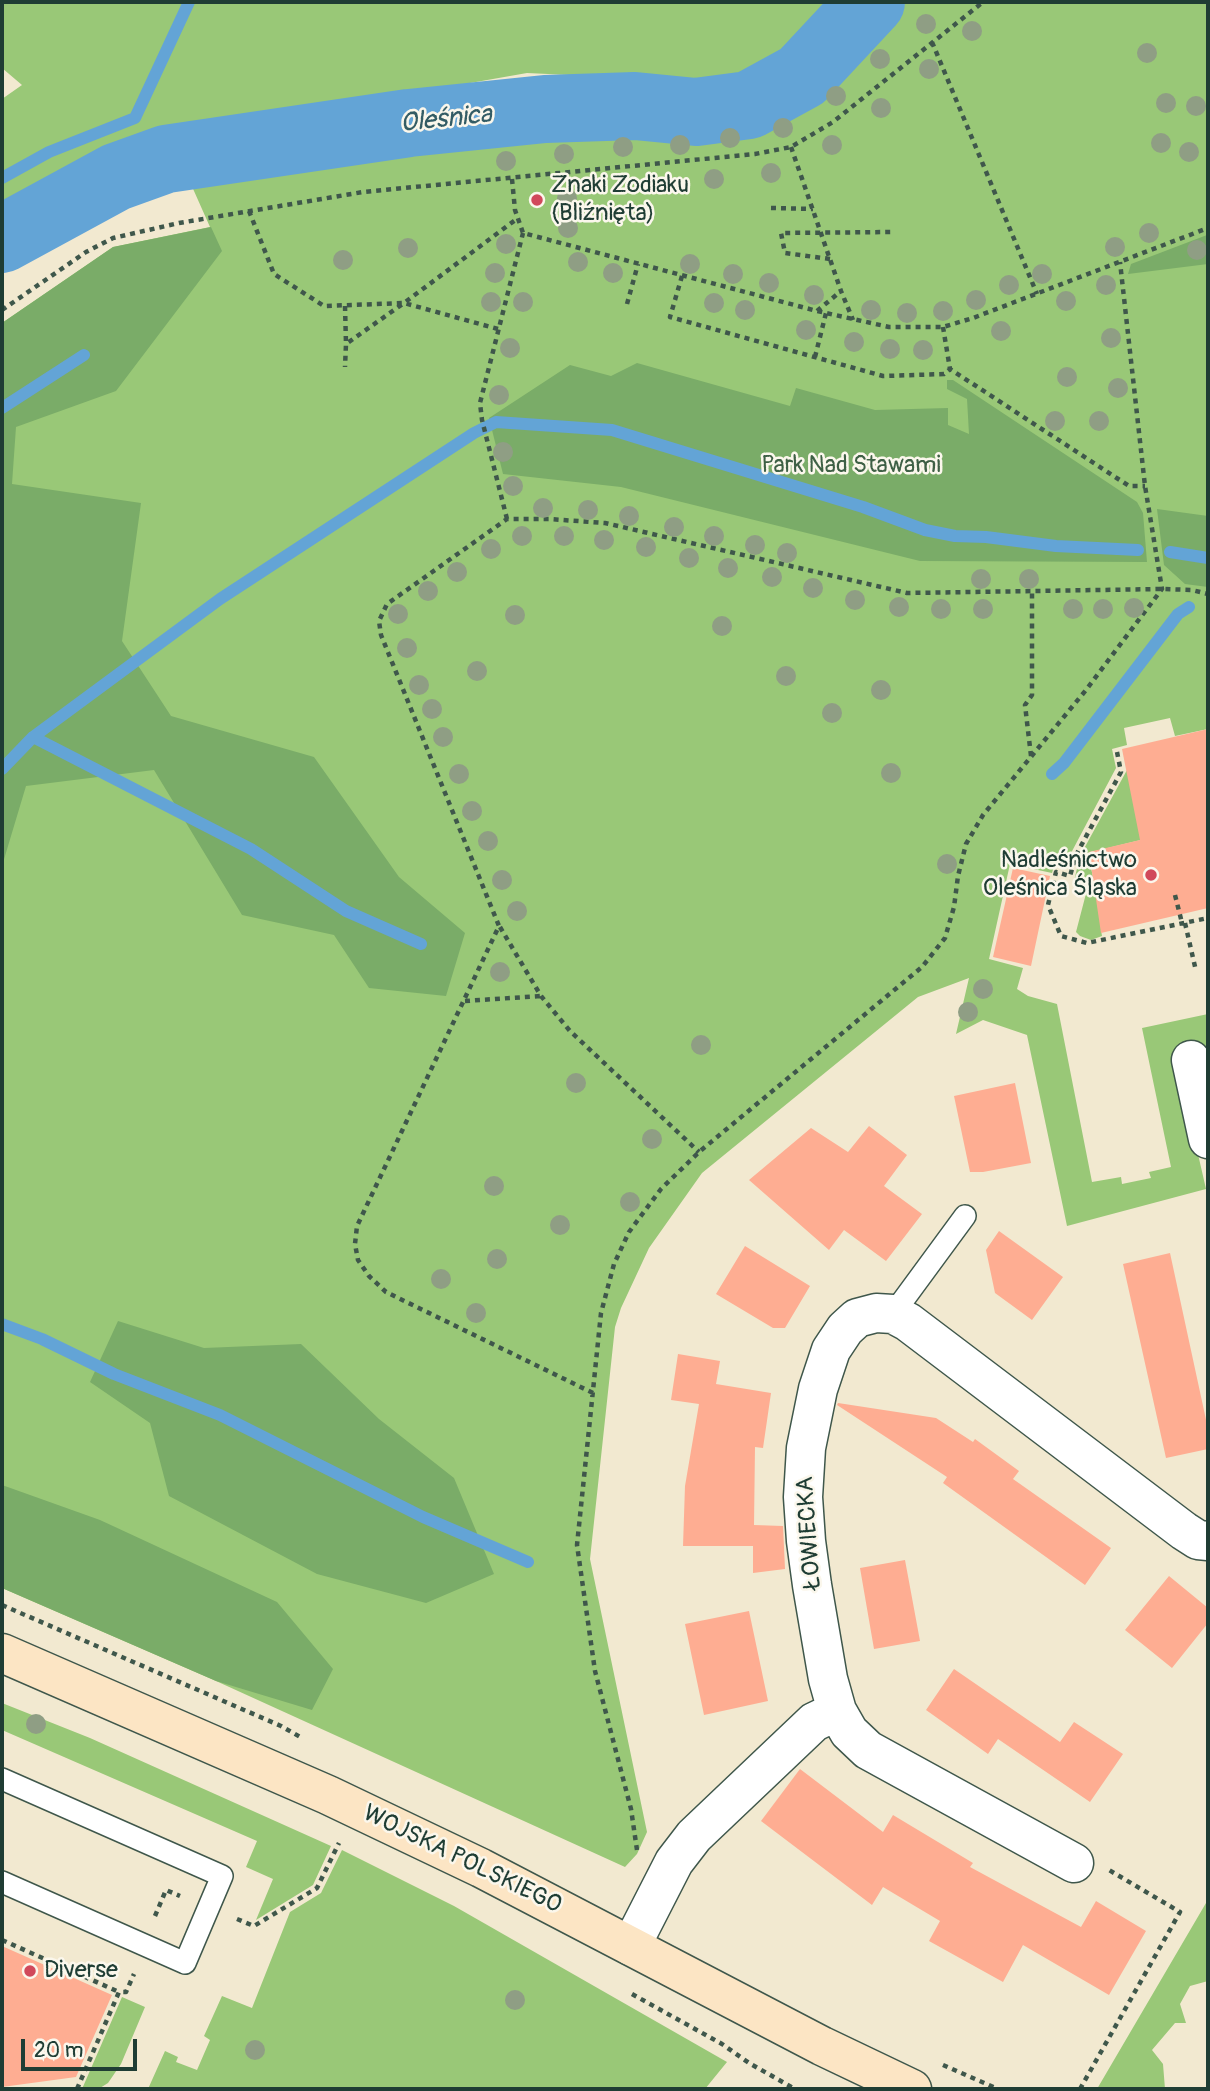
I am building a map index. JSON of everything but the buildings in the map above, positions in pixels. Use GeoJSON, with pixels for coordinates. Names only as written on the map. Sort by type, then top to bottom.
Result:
{"type":"FeatureCollection","features":[{"type":"Feature","properties":{"kind":"main road","name":"WOJSKA POLSKIEGO"},"geometry":{"type":"LineString","coordinates":[[2,1653],[328,1795],[481,1868],[822,2046],[912,2089]]}},
{"type":"Feature","properties":{"kind":"street"},"geometry":{"type":"LineString","coordinates":[[1191,1060],[1208,1139]]}},
{"type":"Feature","properties":{"kind":"street","name":"ŁOWIECKA"},"geometry":{"type":"LineString","coordinates":[[893,1314],[876,1313],[857,1318],[845,1329],[831,1350],[818,1389],[806,1448],[803,1497],[806,1541],[828,1679],[837,1712],[849,1732],[868,1750],[1074,1863]]}},
{"type":"Feature","properties":{"kind":"street"},"geometry":{"type":"LineString","coordinates":[[893,1314],[908,1322],[1184,1531],[1198,1540],[1208,1541]]}},
{"type":"Feature","properties":{"kind":"street"},"geometry":{"type":"LineString","coordinates":[[631,1946],[674,1862],[694,1836],[814,1722],[837,1712]]}},
{"type":"Feature","properties":{"kind":"lane"},"geometry":{"type":"LineString","coordinates":[[893,1314],[965,1216]]}},
{"type":"Feature","properties":{"kind":"lane"},"geometry":{"type":"LineString","coordinates":[[2,1779],[222,1876],[185,1963],[2,1882]]}},
{"type":"Feature","properties":{"kind":"path"},"geometry":{"type":"LineString","coordinates":[[2,310],[86,252],[113,238],[180,223],[363,192],[755,154],[792,147],[833,122],[983,2]]}},
{"type":"Feature","properties":{"kind":"path"},"geometry":{"type":"LineString","coordinates":[[932,43],[1038,294]]}},
{"type":"Feature","properties":{"kind":"path"},"geometry":{"type":"LineString","coordinates":[[792,147],[853,320]]}},
{"type":"Feature","properties":{"kind":"path"},"geometry":{"type":"LineString","coordinates":[[507,519],[480,403],[523,233],[515,210],[512,179]]}},
{"type":"Feature","properties":{"kind":"path"},"geometry":{"type":"LineString","coordinates":[[771,208],[813,209]]}},
{"type":"Feature","properties":{"kind":"path"},"geometry":{"type":"LineString","coordinates":[[248,211],[274,274],[324,306],[404,303],[498,329]]}},
{"type":"Feature","properties":{"kind":"path"},"geometry":{"type":"LineString","coordinates":[[346,344],[518,218]]}},
{"type":"Feature","properties":{"kind":"path"},"geometry":{"type":"LineString","coordinates":[[523,233],[853,320],[889,327],[943,327],[1038,294],[1208,228]]}},
{"type":"Feature","properties":{"kind":"path"},"geometry":{"type":"LineString","coordinates":[[830,259],[785,253],[781,233],[894,232]]}},
{"type":"Feature","properties":{"kind":"path"},"geometry":{"type":"LineString","coordinates":[[637,1850],[631,1809],[595,1671],[577,1545],[601,1313],[614,1264],[629,1232],[661,1189],[699,1152],[922,967],[945,938],[966,844],[982,815],[1086,690],[1162,589],[1145,486],[1120,262]]}},
{"type":"Feature","properties":{"kind":"path"},"geometry":{"type":"LineString","coordinates":[[626,304],[638,264]]}},
{"type":"Feature","properties":{"kind":"path"},"geometry":{"type":"LineString","coordinates":[[682,276],[670,317],[883,376],[944,374],[950,369]]}},
{"type":"Feature","properties":{"kind":"path"},"geometry":{"type":"LineString","coordinates":[[817,311],[841,291]]}},
{"type":"Feature","properties":{"kind":"path"},"geometry":{"type":"LineString","coordinates":[[345,306],[345,367]]}},
{"type":"Feature","properties":{"kind":"path"},"geometry":{"type":"LineString","coordinates":[[815,357],[826,313]]}},
{"type":"Feature","properties":{"kind":"path"},"geometry":{"type":"LineString","coordinates":[[943,327],[950,369],[1129,486],[1145,486]]}},
{"type":"Feature","properties":{"kind":"path"},"geometry":{"type":"LineString","coordinates":[[699,1152],[570,1031],[541,996],[499,926],[381,635],[379,621],[387,604],[507,519],[605,523],[907,593],[1162,589],[1192,590],[1208,594]]}},
{"type":"Feature","properties":{"kind":"path"},"geometry":{"type":"LineString","coordinates":[[1031,756],[1025,705],[1032,695],[1032,592]]}},
{"type":"Feature","properties":{"kind":"path"},"geometry":{"type":"LineString","coordinates":[[1117,752],[1121,772],[1076,855],[1070,876],[1056,872],[1048,905],[1061,936],[1087,943],[1208,918]]}},
{"type":"Feature","properties":{"kind":"path"},"geometry":{"type":"LineString","coordinates":[[1175,895],[1196,971]]}},
{"type":"Feature","properties":{"kind":"path"},"geometry":{"type":"LineString","coordinates":[[499,926],[357,1226],[355,1244],[358,1260],[369,1276],[386,1292],[593,1393]]}},
{"type":"Feature","properties":{"kind":"path"},"geometry":{"type":"LineString","coordinates":[[465,1001],[541,996]]}},
{"type":"Feature","properties":{"kind":"path"},"geometry":{"type":"LineString","coordinates":[[1074,1863],[1092,1860],[1180,1912],[1080,2089]]}},
{"type":"Feature","properties":{"kind":"path"},"geometry":{"type":"LineString","coordinates":[[2,1940],[119,1992]]}},
{"type":"Feature","properties":{"kind":"path"},"geometry":{"type":"LineString","coordinates":[[623,1989],[722,2044],[748,2063],[794,2089]]}},
{"type":"Feature","properties":{"kind":"green space"},"geometry":{"type":"Polygon","coordinates":[[[2,2],[847,2],[798,58],[716,82],[527,73],[135,142],[31,186],[2,206],[2,99],[22,85],[2,68],[2,2]]]}},
{"type":"Feature","properties":{"kind":"green space","name":"Park Nad Stawami"},"geometry":{"type":"Polygon","coordinates":[[[901,2],[1208,2],[1208,729],[1175,736],[1170,718],[1124,728],[1127,745],[1112,749],[1116,768],[1070,855],[1067,869],[1054,866],[1052,873],[1010,864],[989,959],[1023,968],[1017,989],[1028,996],[1057,1004],[1092,1182],[1121,1177],[1122,1184],[1151,1178],[1149,1172],[1171,1167],[1142,1028],[1208,1014],[1208,1047],[1175,1054],[1206,1189],[1067,1226],[1027,1035],[983,1020],[956,1034],[969,978],[918,997],[702,1173],[649,1248],[615,1327],[590,1559],[647,1832],[637,1854],[625,1867],[216,1681],[2,1588],[2,323],[113,247],[210,227],[190,182],[544,134],[657,127],[710,130],[759,120],[799,101],[901,2]]]}},
{"type":"Feature","properties":{"kind":"green space"},"geometry":{"type":"Polygon","coordinates":[[[211,227],[222,251],[116,391],[16,427],[12,484],[141,503],[122,641],[171,716],[314,757],[399,877],[465,933],[446,996],[369,988],[334,935],[242,915],[154,770],[26,786],[2,866],[2,323],[113,247],[211,227]]]}},
{"type":"Feature","properties":{"kind":"green space"},"geometry":{"type":"Polygon","coordinates":[[[1207,235],[1208,264],[1128,274],[1131,264],[1207,235]]]}},
{"type":"Feature","properties":{"kind":"green space","name":"Park Nad Stawami"},"geometry":{"type":"Polygon","coordinates":[[[637,363],[790,406],[796,388],[875,410],[948,408],[948,425],[969,434],[967,399],[947,389],[947,380],[953,380],[1137,502],[1143,513],[1147,562],[920,561],[621,487],[503,474],[489,418],[570,365],[611,376],[637,363]]]}},
{"type":"Feature","properties":{"kind":"green space"},"geometry":{"type":"Polygon","coordinates":[[[1157,509],[1208,516],[1208,587],[1185,584],[1164,565],[1157,509]]]}},
{"type":"Feature","properties":{"kind":"green space"},"geometry":{"type":"Polygon","coordinates":[[[1127,770],[1182,830],[1083,854],[1088,855],[1105,929],[1101,930],[1102,936],[1091,940],[1076,932],[1088,886],[1074,881],[1080,856],[1127,770]]]}},
{"type":"Feature","properties":{"kind":"green space"},"geometry":{"type":"Polygon","coordinates":[[[118,1321],[204,1348],[301,1344],[379,1419],[454,1478],[494,1574],[426,1603],[317,1574],[169,1496],[150,1423],[90,1382],[118,1321]]]}},
{"type":"Feature","properties":{"kind":"green space"},"geometry":{"type":"Polygon","coordinates":[[[2,1485],[100,1520],[277,1602],[333,1669],[312,1710],[216,1681],[2,1588],[2,1485]]]}},
{"type":"Feature","properties":{"kind":"green space"},"geometry":{"type":"Polygon","coordinates":[[[2,1703],[90,1738],[331,1846],[313,1885],[256,1920],[273,1879],[246,1867],[257,1841],[2,1730],[2,1703]]]}},
{"type":"Feature","properties":{"kind":"green space"},"geometry":{"type":"Polygon","coordinates":[[[342,1850],[454,1906],[727,2062],[705,2089],[148,2089],[165,2051],[178,2057],[176,2062],[197,2070],[210,2040],[204,2036],[222,1996],[252,2008],[290,1912],[321,1893],[342,1850]]]}},
{"type":"Feature","properties":{"kind":"green space"},"geometry":{"type":"Polygon","coordinates":[[[1206,1903],[1208,1981],[1190,1986],[1180,2004],[1186,2023],[1175,2023],[1152,2050],[1163,2064],[1165,2089],[1097,2089],[1206,1903]]]}},
{"type":"Feature","properties":{"kind":"green space"},"geometry":{"type":"Polygon","coordinates":[[[122,1997],[145,2007],[121,2064],[108,2083],[100,2088],[82,2089],[122,1997]]]}},
{"type":"Feature","properties":{"kind":"waterway"},"geometry":{"type":"LineString","coordinates":[[2,178],[49,152],[135,118],[189,2]]}},
{"type":"Feature","properties":{"kind":"waterway","name":"Oleśnica"},"geometry":{"type":"LineString","coordinates":[[2,239],[116,177],[166,159],[409,123],[545,109],[635,106],[696,112],[749,105],[802,76],[871,2]]}},
{"type":"Feature","properties":{"kind":"waterway"},"geometry":{"type":"LineString","coordinates":[[2,408],[84,355]]}},
{"type":"Feature","properties":{"kind":"waterway"},"geometry":{"type":"LineString","coordinates":[[2,769],[33,737],[220,599],[474,433],[496,422],[612,430],[863,507],[925,530],[955,536],[1056,546],[1138,550]]}},
{"type":"Feature","properties":{"kind":"waterway"},"geometry":{"type":"LineString","coordinates":[[1170,552],[1208,558]]}},
{"type":"Feature","properties":{"kind":"waterway"},"geometry":{"type":"LineString","coordinates":[[1052,774],[1064,763],[1178,614],[1189,607]]}},
{"type":"Feature","properties":{"kind":"waterway"},"geometry":{"type":"LineString","coordinates":[[33,737],[251,849],[346,911],[421,944]]}},
{"type":"Feature","properties":{"kind":"waterway"},"geometry":{"type":"LineString","coordinates":[[2,1324],[42,1339],[114,1374],[220,1415],[423,1517],[528,1562]]}},
{"type":"Feature","properties":{"kind":"place","name":"Znaki Zodiaku (Bliźnięta)"},"geometry":{"type":"Point","coordinates":[537,200]}},
{"type":"Feature","properties":{"kind":"place","name":"Nadleśnictwo Oleśnica Śląska"},"geometry":{"type":"Point","coordinates":[1151,875]}},
{"type":"Feature","properties":{"kind":"place","name":"Diverse"},"geometry":{"type":"Point","coordinates":[30,1971]}}]}
